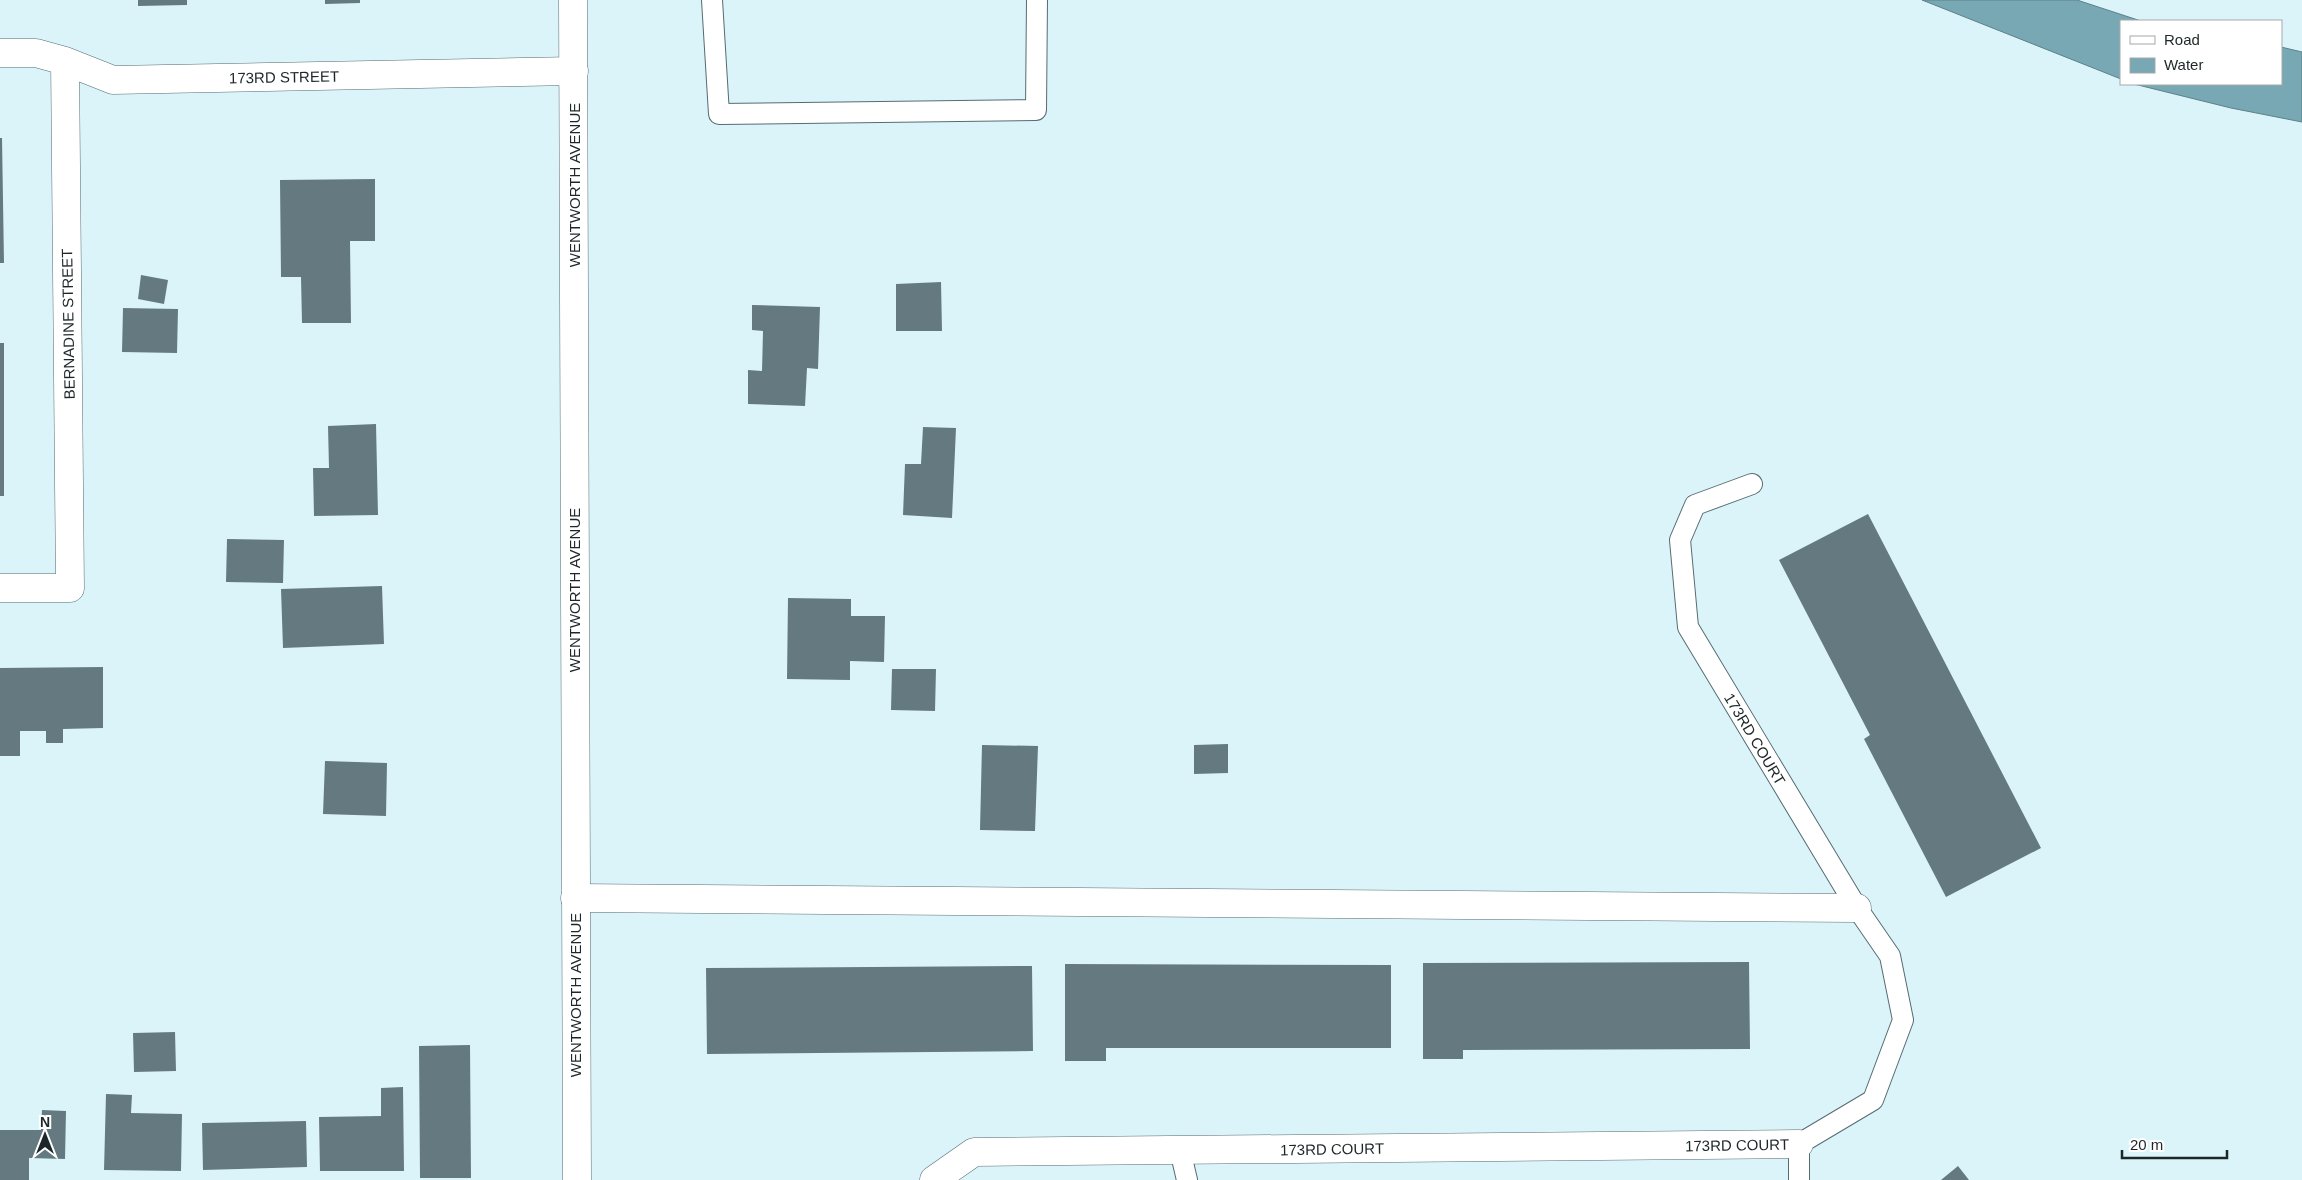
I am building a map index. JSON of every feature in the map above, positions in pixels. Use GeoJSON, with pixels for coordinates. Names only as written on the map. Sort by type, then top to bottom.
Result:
{"type":"FeatureCollection","features":[{"type":"Feature","properties":{"kind":"street","name":"WENTWORTH AVENUE"},"geometry":{"type":"LineString","coordinates":[[574,0],[577,1180]]}},
{"type":"Feature","properties":{"kind":"street","name":"173RD STREET"},"geometry":{"type":"LineString","coordinates":[[0,53],[36,53],[65,61],[113,80],[574,71]]}},
{"type":"Feature","properties":{"kind":"street","name":"BERNADINE STREET"},"geometry":{"type":"LineString","coordinates":[[0,588],[70,588],[65,61]]}},
{"type":"Feature","properties":{"kind":"street"},"geometry":{"type":"LineString","coordinates":[[575,898],[1857,908]]}},
{"type":"Feature","properties":{"kind":"street","name":"173RD COURT"},"geometry":{"type":"LineString","coordinates":[[934,1180],[974,1152],[1799,1144]]}},
{"type":"Feature","properties":{"kind":"lane"},"geometry":{"type":"LineString","coordinates":[[712,0],[718,114],[1036,110],[1037,0]]}},
{"type":"Feature","properties":{"kind":"lane","name":"173RD COURT"},"geometry":{"type":"LineString","coordinates":[[1752,484],[1695,505],[1680,540],[1688,627],[1857,908],[1890,956],[1903,1020],[1873,1100],[1799,1144]]}},
{"type":"Feature","properties":{"kind":"lane"},"geometry":{"type":"LineString","coordinates":[[1799,1144],[1799,1180]]}},
{"type":"Feature","properties":{"kind":"lane"},"geometry":{"type":"LineString","coordinates":[[1180,1150],[1187,1180]]}},
{"type":"Feature","properties":{"kind":"water"},"geometry":{"type":"Polygon","coordinates":[[[1922,0],[2077,0],[2138,20],[2120,20],[2120,79],[1922,0]]]}},
{"type":"Feature","properties":{"kind":"water"},"geometry":{"type":"Polygon","coordinates":[[[2282,47],[2302,52],[2302,122],[2231,108],[2138,85],[2282,85],[2282,47]]]}},
{"type":"Feature","properties":{"kind":"building"},"geometry":{"type":"Polygon","coordinates":[[[138,0],[187,0],[187,5],[138,6],[138,0]]]}},
{"type":"Feature","properties":{"kind":"building"},"geometry":{"type":"Polygon","coordinates":[[[325,0],[360,0],[360,3],[325,4],[325,0]]]}},
{"type":"Feature","properties":{"kind":"building"},"geometry":{"type":"Polygon","coordinates":[[[0,138],[2,138],[4,263],[0,263],[0,138]]]}},
{"type":"Feature","properties":{"kind":"building"},"geometry":{"type":"Polygon","coordinates":[[[375,179],[375,241],[350,241],[351,323],[302,323],[301,277],[281,277],[280,180],[375,179]]]}},
{"type":"Feature","properties":{"kind":"building"},"geometry":{"type":"Polygon","coordinates":[[[141,275],[168,280],[164,304],[138,299],[141,275]]]}},
{"type":"Feature","properties":{"kind":"building"},"geometry":{"type":"Polygon","coordinates":[[[941,282],[942,331],[896,331],[896,284],[941,282]]]}},
{"type":"Feature","properties":{"kind":"building"},"geometry":{"type":"Polygon","coordinates":[[[752,305],[820,307],[818,369],[807,368],[805,406],[748,404],[748,370],[762,371],[763,331],[752,330],[752,305]]]}},
{"type":"Feature","properties":{"kind":"building"},"geometry":{"type":"Polygon","coordinates":[[[123,308],[178,309],[177,353],[122,352],[123,308]]]}},
{"type":"Feature","properties":{"kind":"building"},"geometry":{"type":"Polygon","coordinates":[[[0,343],[4,343],[4,496],[0,496],[0,343]]]}},
{"type":"Feature","properties":{"kind":"building"},"geometry":{"type":"Polygon","coordinates":[[[376,424],[378,515],[314,516],[313,468],[329,468],[328,426],[376,424]]]}},
{"type":"Feature","properties":{"kind":"building"},"geometry":{"type":"Polygon","coordinates":[[[923,427],[956,428],[952,518],[903,515],[905,464],[921,464],[923,427]]]}},
{"type":"Feature","properties":{"kind":"building"},"geometry":{"type":"Polygon","coordinates":[[[1868,514],[2041,848],[1946,897],[1864,739],[1870,735],[1779,560],[1868,514]]]}},
{"type":"Feature","properties":{"kind":"building"},"geometry":{"type":"Polygon","coordinates":[[[227,539],[284,540],[283,583],[226,582],[227,539]]]}},
{"type":"Feature","properties":{"kind":"building"},"geometry":{"type":"Polygon","coordinates":[[[382,586],[384,644],[283,648],[281,589],[382,586]]]}},
{"type":"Feature","properties":{"kind":"building"},"geometry":{"type":"Polygon","coordinates":[[[788,598],[851,599],[851,616],[885,616],[884,662],[850,661],[850,680],[787,679],[788,598]]]}},
{"type":"Feature","properties":{"kind":"building"},"geometry":{"type":"Polygon","coordinates":[[[103,667],[103,728],[63,729],[63,743],[46,743],[46,731],[20,731],[20,756],[0,756],[0,668],[103,667]]]}},
{"type":"Feature","properties":{"kind":"building"},"geometry":{"type":"Polygon","coordinates":[[[892,669],[936,669],[935,711],[891,710],[892,669]]]}},
{"type":"Feature","properties":{"kind":"building"},"geometry":{"type":"Polygon","coordinates":[[[1228,744],[1228,773],[1194,774],[1194,745],[1228,744]]]}},
{"type":"Feature","properties":{"kind":"building"},"geometry":{"type":"Polygon","coordinates":[[[982,745],[1038,746],[1035,831],[980,830],[982,745]]]}},
{"type":"Feature","properties":{"kind":"building"},"geometry":{"type":"Polygon","coordinates":[[[325,761],[387,763],[386,816],[323,814],[325,761]]]}},
{"type":"Feature","properties":{"kind":"building"},"geometry":{"type":"Polygon","coordinates":[[[1749,962],[1750,1049],[1463,1050],[1463,1059],[1423,1059],[1423,963],[1749,962]]]}},
{"type":"Feature","properties":{"kind":"building"},"geometry":{"type":"Polygon","coordinates":[[[1065,964],[1391,965],[1391,1048],[1106,1048],[1106,1061],[1065,1061],[1065,964]]]}},
{"type":"Feature","properties":{"kind":"building"},"geometry":{"type":"Polygon","coordinates":[[[1032,966],[1033,1051],[707,1054],[706,968],[1032,966]]]}},
{"type":"Feature","properties":{"kind":"building"},"geometry":{"type":"Polygon","coordinates":[[[175,1032],[176,1071],[134,1072],[133,1033],[175,1032]]]}},
{"type":"Feature","properties":{"kind":"building"},"geometry":{"type":"Polygon","coordinates":[[[470,1045],[471,1178],[420,1178],[419,1046],[470,1045]]]}},
{"type":"Feature","properties":{"kind":"building"},"geometry":{"type":"Polygon","coordinates":[[[403,1087],[404,1171],[320,1171],[319,1117],[381,1116],[381,1088],[403,1087]]]}},
{"type":"Feature","properties":{"kind":"building"},"geometry":{"type":"Polygon","coordinates":[[[106,1094],[132,1095],[131,1113],[182,1114],[181,1171],[104,1170],[106,1094]]]}},
{"type":"Feature","properties":{"kind":"building"},"geometry":{"type":"Polygon","coordinates":[[[42,1110],[66,1111],[65,1159],[29,1158],[29,1180],[0,1180],[0,1130],[41,1130],[42,1110]]]}},
{"type":"Feature","properties":{"kind":"building"},"geometry":{"type":"Polygon","coordinates":[[[306,1121],[307,1167],[203,1170],[202,1123],[306,1121]]]}},
{"type":"Feature","properties":{"kind":"building"},"geometry":{"type":"Polygon","coordinates":[[[1958,1166],[1969,1180],[1941,1180],[1958,1166]]]}}]}
